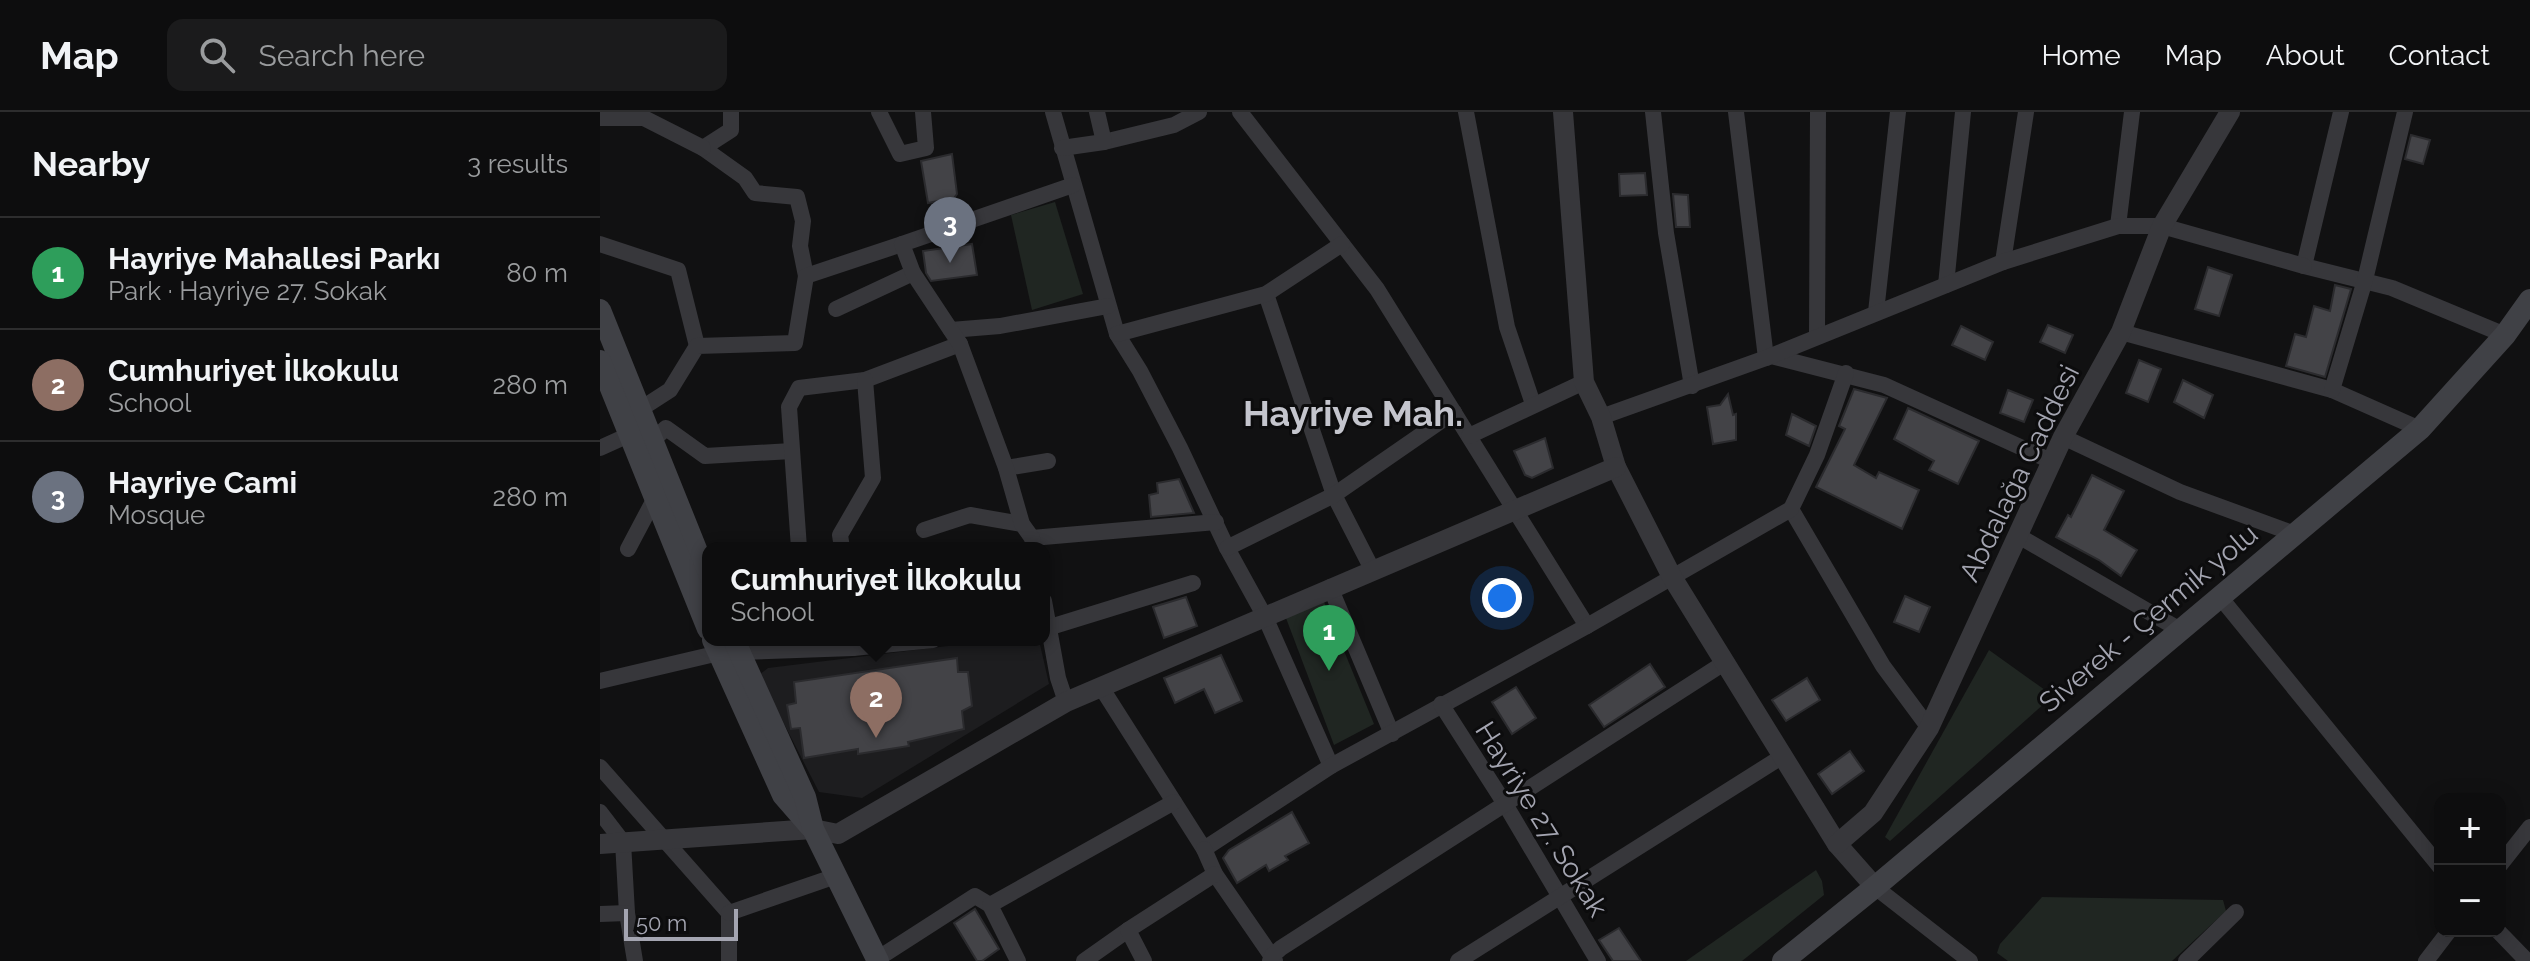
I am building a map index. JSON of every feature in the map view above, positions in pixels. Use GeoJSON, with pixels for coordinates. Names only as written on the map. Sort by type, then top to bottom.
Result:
{"type":"FeatureCollection","features":[{"type":"Feature","properties":{"kind":"main road","name":"Siverek - Çermik yolu"},"geometry":{"type":"LineString","coordinates":[[1783,961],[2420,429],[2505,335],[2530,300]]}},
{"type":"Feature","properties":{"kind":"main road"},"geometry":{"type":"LineString","coordinates":[[600,310],[702,556]]}},
{"type":"Feature","properties":{"kind":"main road"},"geometry":{"type":"LineString","coordinates":[[600,361],[702,614]]}},
{"type":"Feature","properties":{"kind":"main road"},"geometry":{"type":"LineString","coordinates":[[726,646],[783,795],[813,829],[876,960]]}},
{"type":"Feature","properties":{"kind":"street"},"geometry":{"type":"LineString","coordinates":[[703,148],[731,130],[731,112]]}},
{"type":"Feature","properties":{"kind":"street"},"geometry":{"type":"LineString","coordinates":[[879,112],[900,154],[926,148],[923,112]]}},
{"type":"Feature","properties":{"kind":"street"},"geometry":{"type":"LineString","coordinates":[[1053,112],[1117,334],[1140,371],[1227,548],[1265,617],[1331,766]]}},
{"type":"Feature","properties":{"kind":"street"},"geometry":{"type":"LineString","coordinates":[[1097,112],[1104,142]]}},
{"type":"Feature","properties":{"kind":"street"},"geometry":{"type":"LineString","coordinates":[[1062,148],[1104,142],[1174,125],[1199,112]]}},
{"type":"Feature","properties":{"kind":"street"},"geometry":{"type":"LineString","coordinates":[[1240,112],[1377,289],[1587,626]]}},
{"type":"Feature","properties":{"kind":"street"},"geometry":{"type":"LineString","coordinates":[[1466,112],[1507,327],[1533,404]]}},
{"type":"Feature","properties":{"kind":"street"},"geometry":{"type":"LineString","coordinates":[[1563,112],[1584,382],[1601,417],[1616,467],[1672,577],[1837,844],[1875,887],[1970,961]]}},
{"type":"Feature","properties":{"kind":"street"},"geometry":{"type":"LineString","coordinates":[[1653,112],[1666,233],[1692,386]]}},
{"type":"Feature","properties":{"kind":"street"},"geometry":{"type":"LineString","coordinates":[[1736,112],[1769,357]]}},
{"type":"Feature","properties":{"kind":"street"},"geometry":{"type":"LineString","coordinates":[[1817,336],[1818,112]]}},
{"type":"Feature","properties":{"kind":"street"},"geometry":{"type":"LineString","coordinates":[[1876,312],[1898,112]]}},
{"type":"Feature","properties":{"kind":"street"},"geometry":{"type":"LineString","coordinates":[[1946,285],[1963,112]]}},
{"type":"Feature","properties":{"kind":"street"},"geometry":{"type":"LineString","coordinates":[[2003,262],[2026,112]]}},
{"type":"Feature","properties":{"kind":"street"},"geometry":{"type":"LineString","coordinates":[[2118,226],[2132,112]]}},
{"type":"Feature","properties":{"kind":"street","name":"Abdalağa Caddesi"},"geometry":{"type":"LineString","coordinates":[[1837,844],[1873,813],[1929,728],[2051,461],[2121,332],[2162,226],[2230,112]]}},
{"type":"Feature","properties":{"kind":"street"},"geometry":{"type":"LineString","coordinates":[[2304,266],[2341,112]]}},
{"type":"Feature","properties":{"kind":"street"},"geometry":{"type":"LineString","coordinates":[[2332,390],[2365,280],[2405,112]]}},
{"type":"Feature","properties":{"kind":"street"},"geometry":{"type":"LineString","coordinates":[[600,118],[644,118],[703,148],[745,178],[755,193],[797,197],[803,221],[800,246],[806,276],[795,343],[697,346]]}},
{"type":"Feature","properties":{"kind":"street"},"geometry":{"type":"LineString","coordinates":[[806,276],[1073,185]]}},
{"type":"Feature","properties":{"kind":"street"},"geometry":{"type":"LineString","coordinates":[[1601,417],[1769,357],[2003,262],[2118,226],[2162,226],[2365,280],[2392,288],[2505,335]]}},
{"type":"Feature","properties":{"kind":"street"},"geometry":{"type":"LineString","coordinates":[[600,244],[678,270],[697,346],[670,390],[639,410]]}},
{"type":"Feature","properties":{"kind":"street"},"geometry":{"type":"LineString","coordinates":[[902,244],[913,273],[956,337],[1029,537]]}},
{"type":"Feature","properties":{"kind":"street"},"geometry":{"type":"LineString","coordinates":[[1117,334],[1266,294],[1342,244]]}},
{"type":"Feature","properties":{"kind":"street"},"geometry":{"type":"LineString","coordinates":[[836,309],[913,273]]}},
{"type":"Feature","properties":{"kind":"street"},"geometry":{"type":"LineString","coordinates":[[1266,294],[1334,495],[1372,569]]}},
{"type":"Feature","properties":{"kind":"street"},"geometry":{"type":"LineString","coordinates":[[799,542],[789,407],[799,388],[865,380],[956,337],[1108,306]]}},
{"type":"Feature","properties":{"kind":"street"},"geometry":{"type":"LineString","coordinates":[[2121,332],[2332,390],[2420,429]]}},
{"type":"Feature","properties":{"kind":"street"},"geometry":{"type":"LineString","coordinates":[[1769,357],[1846,373],[1884,385],[2051,461]]}},
{"type":"Feature","properties":{"kind":"street"},"geometry":{"type":"LineString","coordinates":[[1204,849],[1331,766],[1587,626],[1791,509],[1817,455],[1846,373]]}},
{"type":"Feature","properties":{"kind":"street"},"geometry":{"type":"LineString","coordinates":[[841,542],[840,535],[873,478],[865,380]]}},
{"type":"Feature","properties":{"kind":"street"},"geometry":{"type":"LineString","coordinates":[[1469,436],[1584,382]]}},
{"type":"Feature","properties":{"kind":"street"},"geometry":{"type":"LineString","coordinates":[[1227,548],[1334,495],[1454,412]]}},
{"type":"Feature","properties":{"kind":"street"},"geometry":{"type":"LineString","coordinates":[[653,440],[666,428],[705,456],[792,451]]}},
{"type":"Feature","properties":{"kind":"street"},"geometry":{"type":"LineString","coordinates":[[600,448],[631,434]]}},
{"type":"Feature","properties":{"kind":"street"},"geometry":{"type":"LineString","coordinates":[[2063,437],[2180,492],[2295,534]]}},
{"type":"Feature","properties":{"kind":"street"},"geometry":{"type":"LineString","coordinates":[[1006,468],[1048,461]]}},
{"type":"Feature","properties":{"kind":"street"},"geometry":{"type":"LineString","coordinates":[[600,844],[813,829],[838,834],[1066,702],[1616,467]]}},
{"type":"Feature","properties":{"kind":"street"},"geometry":{"type":"LineString","coordinates":[[628,549],[656,496]]}},
{"type":"Feature","properties":{"kind":"street"},"geometry":{"type":"LineString","coordinates":[[1791,509],[1883,666],[1929,728]]}},
{"type":"Feature","properties":{"kind":"street"},"geometry":{"type":"LineString","coordinates":[[924,530],[970,515],[1029,537],[1216,522]]}},
{"type":"Feature","properties":{"kind":"street"},"geometry":{"type":"LineString","coordinates":[[2017,535],[2180,630]]}},
{"type":"Feature","properties":{"kind":"street"},"geometry":{"type":"LineString","coordinates":[[1050,627],[1193,583]]}},
{"type":"Feature","properties":{"kind":"street"},"geometry":{"type":"LineString","coordinates":[[1330,587],[1392,734]]}},
{"type":"Feature","properties":{"kind":"street"},"geometry":{"type":"LineString","coordinates":[[2220,597],[2438,865]]}},
{"type":"Feature","properties":{"kind":"street"},"geometry":{"type":"LineString","coordinates":[[1050,642],[1066,702]]}},
{"type":"Feature","properties":{"kind":"street"},"geometry":{"type":"LineString","coordinates":[[600,681],[726,646]]}},
{"type":"Feature","properties":{"kind":"street"},"geometry":{"type":"LineString","coordinates":[[1101,687],[1204,849],[1215,874],[1272,959],[1724,663]]}},
{"type":"Feature","properties":{"kind":"street","name":"Hayriye 27. Sokak"},"geometry":{"type":"LineString","coordinates":[[1441,704],[1505,804],[1598,961]]}},
{"type":"Feature","properties":{"kind":"street"},"geometry":{"type":"LineString","coordinates":[[1458,961],[1783,756]]}},
{"type":"Feature","properties":{"kind":"street"},"geometry":{"type":"LineString","coordinates":[[600,767],[666,838],[729,913],[729,961]]}},
{"type":"Feature","properties":{"kind":"street"},"geometry":{"type":"LineString","coordinates":[[990,905],[1174,802]]}},
{"type":"Feature","properties":{"kind":"street"},"geometry":{"type":"LineString","coordinates":[[600,812],[623,842],[627,913],[635,961]]}},
{"type":"Feature","properties":{"kind":"street"},"geometry":{"type":"LineString","coordinates":[[2506,857],[2530,827]]}},
{"type":"Feature","properties":{"kind":"street"},"geometry":{"type":"LineString","coordinates":[[1084,961],[1215,874]]}},
{"type":"Feature","properties":{"kind":"street"},"geometry":{"type":"LineString","coordinates":[[729,913],[836,876]]}},
{"type":"Feature","properties":{"kind":"street"},"geometry":{"type":"LineString","coordinates":[[876,960],[975,896],[990,905],[1018,961]]}},
{"type":"Feature","properties":{"kind":"street"},"geometry":{"type":"LineString","coordinates":[[2186,961],[2236,912]]}},
{"type":"Feature","properties":{"kind":"street"},"geometry":{"type":"LineString","coordinates":[[600,914],[627,913]]}},
{"type":"Feature","properties":{"kind":"street"},"geometry":{"type":"LineString","coordinates":[[1128,930],[1144,961]]}},
{"type":"Feature","properties":{"kind":"street"},"geometry":{"type":"LineString","coordinates":[[2426,961],[2444,937]]}},
{"type":"Feature","properties":{"kind":"street"},"geometry":{"type":"LineString","coordinates":[[2504,937],[2527,961]]}},
{"type":"Feature","properties":{"kind":"shaded area"},"geometry":{"type":"Polygon","coordinates":[[[1055,202],[1083,294],[1032,310],[1011,215],[1055,202]]]}},
{"type":"Feature","properties":{"kind":"shaded area"},"geometry":{"type":"Polygon","coordinates":[[[1324,602],[1374,724],[1334,745],[1286,618],[1324,602]]]}},
{"type":"Feature","properties":{"kind":"shaded area"},"geometry":{"type":"Polygon","coordinates":[[[948,646],[1040,646],[1049,684],[862,798],[819,792],[759,675],[768,668],[948,646]]]}},
{"type":"Feature","properties":{"kind":"shaded area"},"geometry":{"type":"Polygon","coordinates":[[[1989,650],[2045,690],[2045,703],[1890,841],[1885,837],[1989,650]]]}},
{"type":"Feature","properties":{"kind":"shaded area"},"geometry":{"type":"Polygon","coordinates":[[[1816,870],[1824,895],[1742,961],[1686,961],[1816,870]]]}},
{"type":"Feature","properties":{"kind":"shaded area"},"geometry":{"type":"Polygon","coordinates":[[[2042,897],[2223,900],[2226,911],[2172,961],[2008,961],[1997,953],[2000,944],[2042,897]]]}},
{"type":"Feature","properties":{"kind":"building"},"geometry":{"type":"Polygon","coordinates":[[[2411,135],[2430,140],[2423,164],[2405,159],[2411,135]]]}},
{"type":"Feature","properties":{"kind":"building"},"geometry":{"type":"Polygon","coordinates":[[[952,154],[957,194],[954,198],[928,203],[921,161],[952,154]]]}},
{"type":"Feature","properties":{"kind":"building"},"geometry":{"type":"Polygon","coordinates":[[[1645,173],[1647,195],[1620,196],[1619,174],[1645,173]]]}},
{"type":"Feature","properties":{"kind":"building"},"geometry":{"type":"Polygon","coordinates":[[[1673,194],[1688,195],[1690,227],[1676,227],[1673,194]]]}},
{"type":"Feature","properties":{"kind":"building"},"geometry":{"type":"Polygon","coordinates":[[[972,244],[977,275],[931,281],[926,273],[923,251],[972,244]]]}},
{"type":"Feature","properties":{"kind":"building"},"geometry":{"type":"Polygon","coordinates":[[[2208,267],[2232,275],[2219,316],[2195,309],[2208,267]]]}},
{"type":"Feature","properties":{"kind":"building"},"geometry":{"type":"Polygon","coordinates":[[[2335,285],[2351,289],[2325,377],[2286,366],[2295,334],[2306,337],[2314,306],[2330,311],[2335,285]]]}},
{"type":"Feature","properties":{"kind":"building"},"geometry":{"type":"Polygon","coordinates":[[[2048,325],[2073,335],[2065,353],[2040,342],[2048,325]]]}},
{"type":"Feature","properties":{"kind":"building"},"geometry":{"type":"Polygon","coordinates":[[[1961,326],[1993,342],[1985,360],[1952,345],[1961,326]]]}},
{"type":"Feature","properties":{"kind":"building"},"geometry":{"type":"Polygon","coordinates":[[[2139,360],[2161,369],[2148,402],[2126,393],[2139,360]]]}},
{"type":"Feature","properties":{"kind":"building"},"geometry":{"type":"Polygon","coordinates":[[[2183,380],[2213,395],[2204,418],[2174,402],[2183,380]]]}},
{"type":"Feature","properties":{"kind":"building"},"geometry":{"type":"Polygon","coordinates":[[[1854,389],[1887,398],[1854,465],[1876,478],[1879,472],[1919,490],[1902,529],[1816,487],[1845,429],[1839,426],[1854,389]]]}},
{"type":"Feature","properties":{"kind":"building"},"geometry":{"type":"Polygon","coordinates":[[[2008,390],[2033,400],[2024,422],[2000,413],[2008,390]]]}},
{"type":"Feature","properties":{"kind":"building"},"geometry":{"type":"Polygon","coordinates":[[[1728,394],[1733,415],[1736,414],[1736,440],[1713,444],[1707,407],[1720,405],[1728,394]]]}},
{"type":"Feature","properties":{"kind":"building"},"geometry":{"type":"Polygon","coordinates":[[[1908,408],[1979,441],[1958,484],[1929,470],[1934,461],[1894,439],[1908,408]]]}},
{"type":"Feature","properties":{"kind":"building"},"geometry":{"type":"Polygon","coordinates":[[[1792,414],[1816,426],[1809,446],[1786,435],[1792,414]]]}},
{"type":"Feature","properties":{"kind":"building"},"geometry":{"type":"Polygon","coordinates":[[[1545,438],[1553,468],[1532,478],[1525,475],[1514,451],[1545,438]]]}},
{"type":"Feature","properties":{"kind":"building"},"geometry":{"type":"Polygon","coordinates":[[[2092,475],[2124,491],[2104,530],[2137,550],[2121,576],[2099,560],[2056,537],[2068,515],[2071,517],[2092,475]]]}},
{"type":"Feature","properties":{"kind":"building"},"geometry":{"type":"Polygon","coordinates":[[[1179,479],[1194,513],[1151,517],[1149,495],[1158,493],[1157,483],[1179,479]]]}},
{"type":"Feature","properties":{"kind":"building"},"geometry":{"type":"Polygon","coordinates":[[[1905,596],[1930,607],[1919,632],[1894,622],[1905,596]]]}},
{"type":"Feature","properties":{"kind":"building"},"geometry":{"type":"Polygon","coordinates":[[[1186,597],[1197,626],[1164,638],[1153,607],[1186,597]]]}},
{"type":"Feature","properties":{"kind":"building"},"geometry":{"type":"Polygon","coordinates":[[[1221,655],[1242,701],[1215,713],[1204,689],[1175,703],[1164,678],[1221,655]]]}},
{"type":"Feature","properties":{"kind":"building"},"geometry":{"type":"Polygon","coordinates":[[[957,658],[958,672],[968,672],[972,706],[962,711],[964,729],[908,742],[909,746],[858,754],[858,749],[804,758],[800,728],[791,729],[787,705],[796,703],[794,682],[957,658]]]}},
{"type":"Feature","properties":{"kind":"building"},"geometry":{"type":"Polygon","coordinates":[[[1650,664],[1665,687],[1604,727],[1589,705],[1650,664]]]}},
{"type":"Feature","properties":{"kind":"building"},"geometry":{"type":"Polygon","coordinates":[[[1807,678],[1820,700],[1786,721],[1772,700],[1807,678]]]}},
{"type":"Feature","properties":{"kind":"building"},"geometry":{"type":"Polygon","coordinates":[[[1516,687],[1536,718],[1512,734],[1492,702],[1516,687]]]}},
{"type":"Feature","properties":{"kind":"building"},"geometry":{"type":"Polygon","coordinates":[[[1850,751],[1864,771],[1832,794],[1818,774],[1850,751]]]}},
{"type":"Feature","properties":{"kind":"building"},"geometry":{"type":"Polygon","coordinates":[[[1292,812],[1309,843],[1285,856],[1288,860],[1269,871],[1266,865],[1237,883],[1223,858],[1229,850],[1292,812]]]}},
{"type":"Feature","properties":{"kind":"building"},"geometry":{"type":"Polygon","coordinates":[[[975,909],[999,949],[982,961],[977,961],[954,923],[975,909]]]}},
{"type":"Feature","properties":{"kind":"building"},"geometry":{"type":"Polygon","coordinates":[[[1619,928],[1641,961],[1613,961],[1599,940],[1619,928]]]}},
{"type":"Feature","properties":{"kind":"place","name":"Hayriye Cami"},"geometry":{"type":"Point","coordinates":[950,263]}},
{"type":"Feature","properties":{"kind":"place","name":"Hayriye Mahallesi Parkı"},"geometry":{"type":"Point","coordinates":[1329,671]}},
{"type":"Feature","properties":{"kind":"place","name":"Cumhuriyet İlkokulu"},"geometry":{"type":"Point","coordinates":[876,738]}},
{"type":"Feature","properties":{"kind":"district","name":"Hayriye Mah."},"geometry":{"type":"Point","coordinates":[1353,413]}}]}
